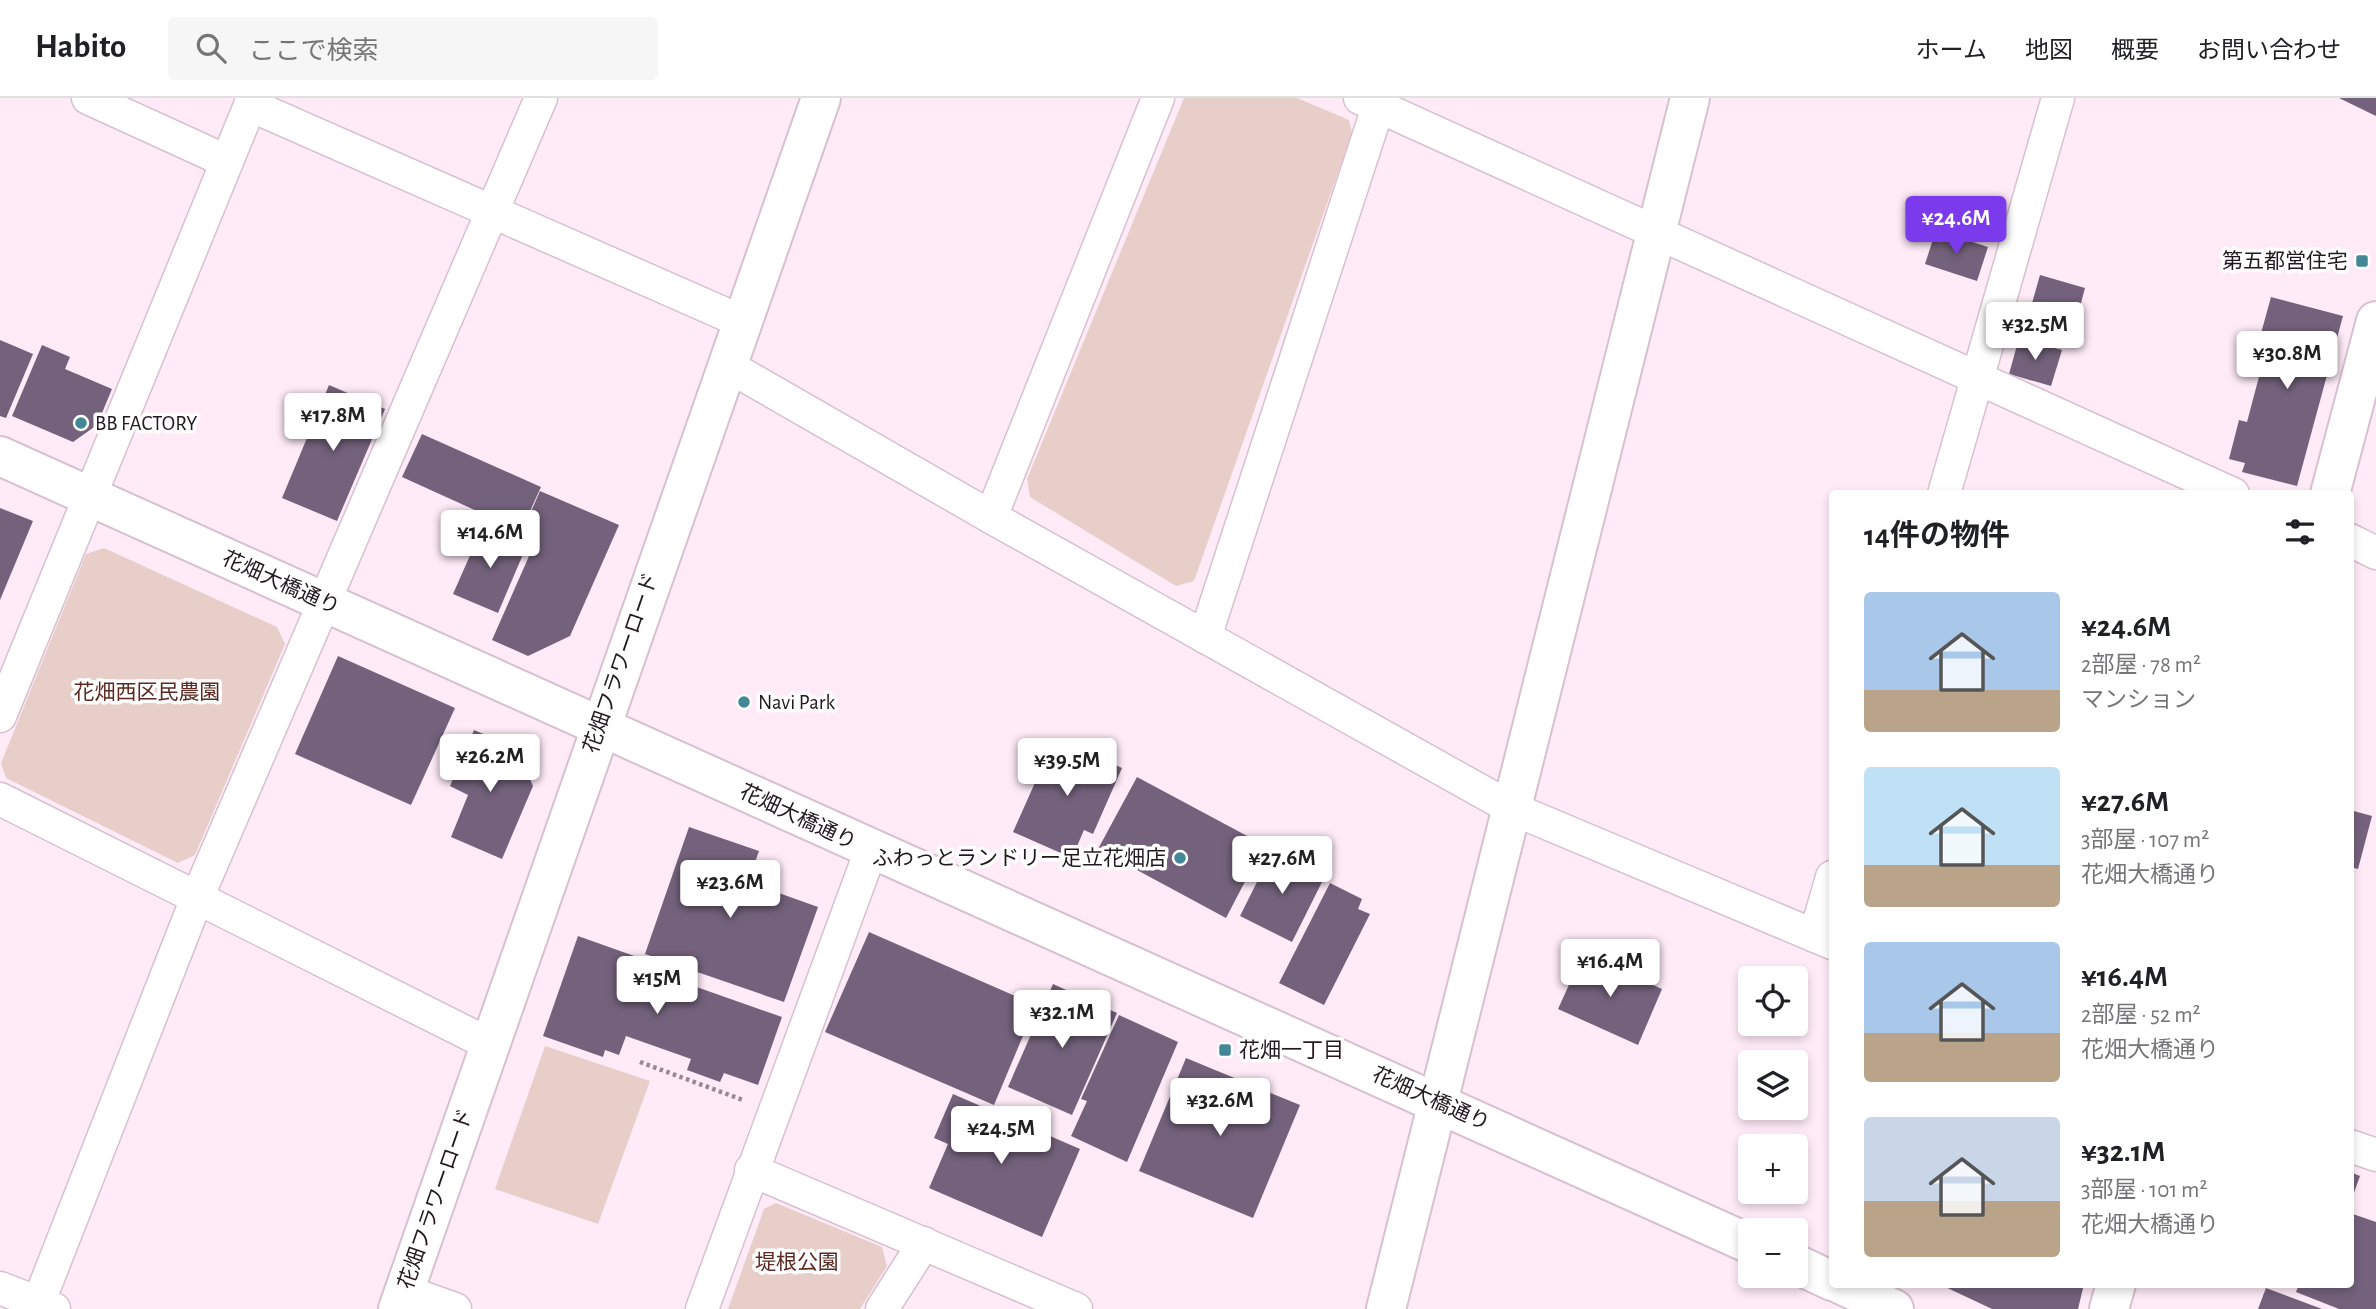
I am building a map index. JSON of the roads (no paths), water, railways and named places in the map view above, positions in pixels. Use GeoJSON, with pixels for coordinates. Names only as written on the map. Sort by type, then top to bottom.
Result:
{"type":"FeatureCollection","features":[{"type":"Feature","properties":{"kind":"street"},"geometry":{"type":"LineString","coordinates":[[88,98],[226,161]]}},
{"type":"Feature","properties":{"kind":"street"},"geometry":{"type":"LineString","coordinates":[[0,1287],[43,1307],[197,898],[541,98]]}},
{"type":"Feature","properties":{"kind":"street","name":"花畑フラワーロード"},"geometry":{"type":"LineString","coordinates":[[401,1300],[599,726],[821,98]]}},
{"type":"Feature","properties":{"kind":"street"},"geometry":{"type":"LineString","coordinates":[[991,517],[1158,98]]}},
{"type":"Feature","properties":{"kind":"street"},"geometry":{"type":"LineString","coordinates":[[1386,1309],[1440,1103],[1690,98]]}},
{"type":"Feature","properties":{"kind":"street"},"geometry":{"type":"LineString","coordinates":[[1945,490],[2057,98]]}},
{"type":"Feature","properties":{"kind":"street"},"geometry":{"type":"LineString","coordinates":[[1205,637],[1373,101],[2224,490]]}},
{"type":"Feature","properties":{"kind":"street"},"geometry":{"type":"LineString","coordinates":[[0,716],[251,102],[743,322]]}},
{"type":"Feature","properties":{"kind":"street"},"geometry":{"type":"LineString","coordinates":[[2331,490],[2376,321]]}},
{"type":"Feature","properties":{"kind":"street"},"geometry":{"type":"LineString","coordinates":[[728,366],[991,517],[1513,809],[1824,940],[1829,901]]}},
{"type":"Feature","properties":{"kind":"street","name":"花畑大橋通り"},"geometry":{"type":"LineString","coordinates":[[0,456],[1738,1239]]}},
{"type":"Feature","properties":{"kind":"street"},"geometry":{"type":"LineString","coordinates":[[2354,542],[2376,553]]}},
{"type":"Feature","properties":{"kind":"street"},"geometry":{"type":"LineString","coordinates":[[0,799],[489,1044]]}},
{"type":"Feature","properties":{"kind":"street"},"geometry":{"type":"LineString","coordinates":[[702,1309],[871,850]]}},
{"type":"Feature","properties":{"kind":"street"},"geometry":{"type":"LineString","coordinates":[[2354,1147],[2376,1154]]}},
{"type":"Feature","properties":{"kind":"street"},"geometry":{"type":"LineString","coordinates":[[751,1170],[1076,1309]]}},
{"type":"Feature","properties":{"kind":"street"},"geometry":{"type":"LineString","coordinates":[[882,1309],[924,1243]]}},
{"type":"Feature","properties":{"kind":"street"},"geometry":{"type":"LineString","coordinates":[[1808,1270],[1829,1280]]}},
{"type":"Feature","properties":{"kind":"street"},"geometry":{"type":"LineString","coordinates":[[1849,1288],[1894,1309]]}},
{"type":"Feature","properties":{"kind":"street"},"geometry":{"type":"LineString","coordinates":[[2109,1309],[2115,1288]]}},
{"type":"Feature","properties":{"kind":"street"},"geometry":{"type":"LineString","coordinates":[[401,1300],[455,1309]]}},
{"type":"Feature","properties":{"kind":"place","name":"第五都営住宅"},"geometry":{"type":"Point","coordinates":[2362,261]}},
{"type":"Feature","properties":{"kind":"place","name":"BB FACTORY"},"geometry":{"type":"Point","coordinates":[81,423]}},
{"type":"Feature","properties":{"kind":"place","name":"Navi Park"},"geometry":{"type":"Point","coordinates":[744,702]}},
{"type":"Feature","properties":{"kind":"place","name":"ふわっとランドリー足立花畑店"},"geometry":{"type":"Point","coordinates":[1180,858]}},
{"type":"Feature","properties":{"kind":"place","name":"花畑一丁目"},"geometry":{"type":"Point","coordinates":[1225,1050]}},
{"type":"Feature","properties":{"kind":"park label","name":"花畑西区民農園"},"geometry":{"type":"Point","coordinates":[147,692]}},
{"type":"Feature","properties":{"kind":"park label","name":"堤根公園"},"geometry":{"type":"Point","coordinates":[797,1262]}}]}
